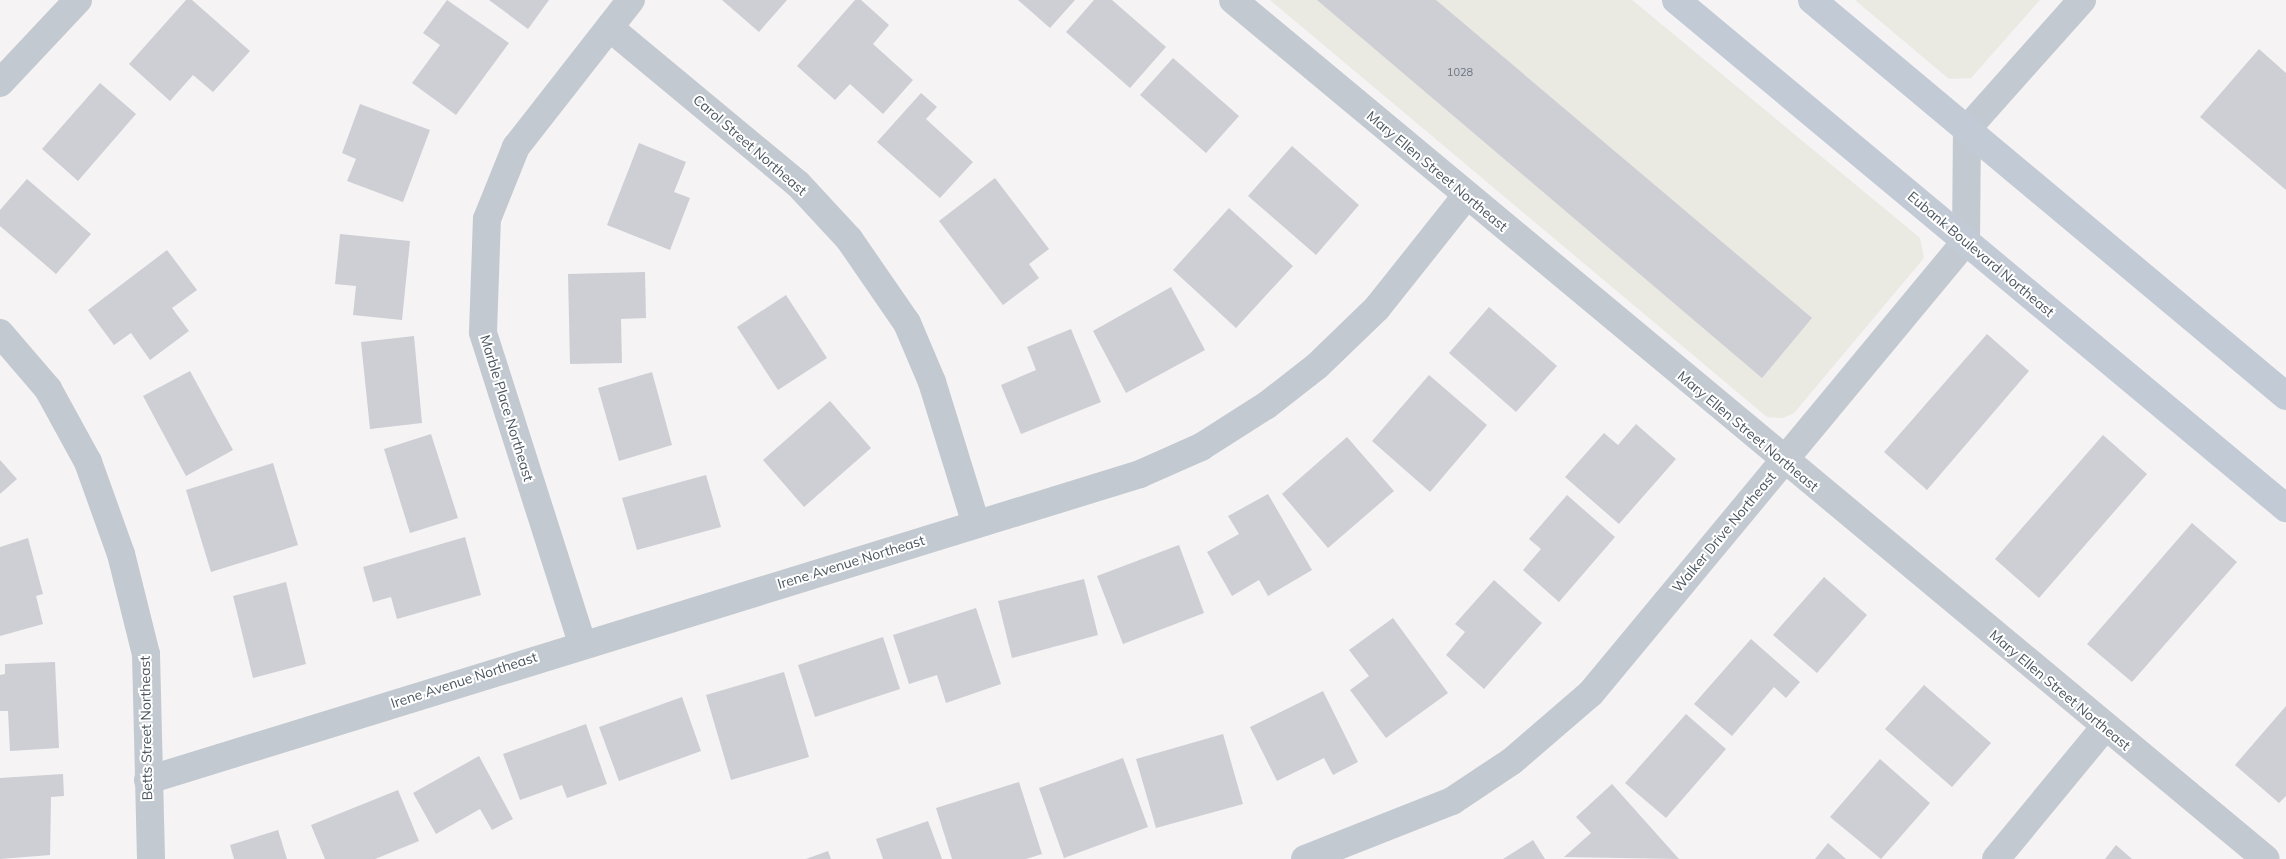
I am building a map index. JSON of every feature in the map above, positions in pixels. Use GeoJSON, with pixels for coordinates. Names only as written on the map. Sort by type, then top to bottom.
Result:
{"type":"FeatureCollection","features":[{"type":"Feature","properties":{"kind":"main road","name":"Eubank Boulevard Northeast"},"geometry":{"type":"LineString","coordinates":[[1676,0],[2284,503]]}},
{"type":"Feature","properties":{"kind":"main road"},"geometry":{"type":"LineString","coordinates":[[1812,0],[2286,396]]}},
{"type":"Feature","properties":{"kind":"street"},"geometry":{"type":"LineString","coordinates":[[0,83],[78,0]]}},
{"type":"Feature","properties":{"kind":"street","name":"Marble Place Northeast"},"geometry":{"type":"LineString","coordinates":[[582,643],[483,332],[483,277],[487,219],[516,147],[630,0]]}},
{"type":"Feature","properties":{"kind":"street","name":"Mary Ellen Street Northeast"},"geometry":{"type":"LineString","coordinates":[[1233,0],[2104,728],[2266,859]]}},
{"type":"Feature","properties":{"kind":"street"},"geometry":{"type":"LineString","coordinates":[[1966,241],[1967,129],[2082,0]]}},
{"type":"Feature","properties":{"kind":"street","name":"Carol Street Northeast"},"geometry":{"type":"LineString","coordinates":[[610,28],[798,184],[849,239],[907,323],[932,382],[976,524]]}},
{"type":"Feature","properties":{"kind":"street","name":"Irene Avenue Northeast"},"geometry":{"type":"LineString","coordinates":[[148,780],[582,643],[1140,474],[1201,447],[1267,405],[1317,366],[1377,308],[1466,196]]}},
{"type":"Feature","properties":{"kind":"street","name":"Walker Drive Northeast"},"geometry":{"type":"LineString","coordinates":[[1305,859],[1452,801],[1554,727],[1591,693],[1966,241]]}},
{"type":"Feature","properties":{"kind":"street","name":"Betts Street Northeast"},"geometry":{"type":"LineString","coordinates":[[0,333],[48,389],[84,454],[121,554],[146,654],[151,859]]}},
{"type":"Feature","properties":{"kind":"street"},"geometry":{"type":"LineString","coordinates":[[1996,859],[2104,728]]}},
{"type":"Feature","properties":{"kind":"shaded area"},"geometry":{"type":"Polygon","coordinates":[[[1270,0],[1632,0],[1920,238],[1924,258],[1794,413],[1783,418],[1767,417],[1270,0]]]}},
{"type":"Feature","properties":{"kind":"shaded area"},"geometry":{"type":"Polygon","coordinates":[[[1855,0],[2040,0],[1971,78],[1949,79],[1855,0]]]}},
{"type":"Feature","properties":{"kind":"building"},"geometry":{"type":"Polygon","coordinates":[[[186,0],[192,0],[250,51],[213,92],[193,75],[170,101],[129,64],[186,0]]]}},
{"type":"Feature","properties":{"kind":"building"},"geometry":{"type":"Polygon","coordinates":[[[447,0],[509,43],[456,115],[412,83],[440,45],[423,33],[447,0]]]}},
{"type":"Feature","properties":{"kind":"building"},"geometry":{"type":"Polygon","coordinates":[[[489,0],[549,0],[528,29],[489,0]]]}},
{"type":"Feature","properties":{"kind":"building"},"geometry":{"type":"Polygon","coordinates":[[[722,0],[787,0],[759,32],[722,0]]]}},
{"type":"Feature","properties":{"kind":"building"},"geometry":{"type":"Polygon","coordinates":[[[855,0],[861,0],[889,25],[873,44],[913,80],[883,114],[850,84],[835,100],[797,66],[855,0]]]}},
{"type":"Feature","properties":{"kind":"building"},"geometry":{"type":"Polygon","coordinates":[[[1018,0],[1075,0],[1050,28],[1018,0]]]}},
{"type":"Feature","properties":{"kind":"building"},"geometry":{"type":"Polygon","coordinates":[[[1094,0],[1112,0],[1166,47],[1130,88],[1066,32],[1094,0]]]}},
{"type":"Feature","properties":{"kind":"building"},"geometry":{"type":"Polygon","coordinates":[[[1317,0],[1436,0],[1812,318],[1762,378],[1317,0]]]}},
{"type":"Feature","properties":{"kind":"building"},"geometry":{"type":"Polygon","coordinates":[[[2259,49],[2286,73],[2286,190],[2200,117],[2259,49]]]}},
{"type":"Feature","properties":{"kind":"building"},"geometry":{"type":"Polygon","coordinates":[[[1173,58],[1239,116],[1206,153],[1140,95],[1173,58]]]}},
{"type":"Feature","properties":{"kind":"building"},"geometry":{"type":"Polygon","coordinates":[[[100,83],[136,114],[78,181],[42,149],[100,83]]]}},
{"type":"Feature","properties":{"kind":"building"},"geometry":{"type":"Polygon","coordinates":[[[921,93],[937,107],[926,119],[973,162],[940,198],[877,142],[921,93]]]}},
{"type":"Feature","properties":{"kind":"building"},"geometry":{"type":"Polygon","coordinates":[[[360,104],[430,130],[403,202],[347,181],[356,159],[342,153],[360,104]]]}},
{"type":"Feature","properties":{"kind":"building"},"geometry":{"type":"Polygon","coordinates":[[[639,143],[686,162],[674,192],[690,198],[670,250],[607,225],[639,143]]]}},
{"type":"Feature","properties":{"kind":"building"},"geometry":{"type":"Polygon","coordinates":[[[1292,146],[1359,205],[1316,255],[1248,196],[1292,146]]]}},
{"type":"Feature","properties":{"kind":"building"},"geometry":{"type":"Polygon","coordinates":[[[995,178],[1049,249],[1029,264],[1039,278],[1003,305],[939,221],[995,178]]]}},
{"type":"Feature","properties":{"kind":"building"},"geometry":{"type":"Polygon","coordinates":[[[27,179],[91,234],[56,274],[0,226],[0,210],[27,179]]]}},
{"type":"Feature","properties":{"kind":"building"},"geometry":{"type":"Polygon","coordinates":[[[1229,208],[1293,266],[1236,328],[1173,270],[1229,208]]]}},
{"type":"Feature","properties":{"kind":"building"},"geometry":{"type":"Polygon","coordinates":[[[340,234],[410,241],[402,320],[353,315],[356,286],[335,284],[340,234]]]}},
{"type":"Feature","properties":{"kind":"building"},"geometry":{"type":"Polygon","coordinates":[[[167,250],[197,290],[172,308],[189,331],[150,360],[131,333],[114,345],[88,310],[167,250]]]}},
{"type":"Feature","properties":{"kind":"building"},"geometry":{"type":"Polygon","coordinates":[[[645,272],[646,318],[621,319],[622,363],[570,364],[568,274],[645,272]]]}},
{"type":"Feature","properties":{"kind":"building"},"geometry":{"type":"Polygon","coordinates":[[[1171,287],[1205,350],[1126,393],[1093,331],[1171,287]]]}},
{"type":"Feature","properties":{"kind":"building"},"geometry":{"type":"Polygon","coordinates":[[[786,295],[827,358],[778,390],[737,327],[786,295]]]}},
{"type":"Feature","properties":{"kind":"building"},"geometry":{"type":"Polygon","coordinates":[[[1489,307],[1557,366],[1516,412],[1449,353],[1489,307]]]}},
{"type":"Feature","properties":{"kind":"building"},"geometry":{"type":"Polygon","coordinates":[[[1071,329],[1101,402],[1021,434],[1001,385],[1036,370],[1027,347],[1071,329]]]}},
{"type":"Feature","properties":{"kind":"building"},"geometry":{"type":"Polygon","coordinates":[[[1987,334],[2029,371],[1927,490],[1884,452],[1987,334]]]}},
{"type":"Feature","properties":{"kind":"building"},"geometry":{"type":"Polygon","coordinates":[[[414,336],[422,423],[370,429],[361,342],[414,336]]]}},
{"type":"Feature","properties":{"kind":"building"},"geometry":{"type":"Polygon","coordinates":[[[190,371],[233,450],[186,476],[143,396],[190,371]]]}},
{"type":"Feature","properties":{"kind":"building"},"geometry":{"type":"Polygon","coordinates":[[[652,372],[672,445],[619,461],[598,388],[652,372]]]}},
{"type":"Feature","properties":{"kind":"building"},"geometry":{"type":"Polygon","coordinates":[[[1429,375],[1487,425],[1430,492],[1372,441],[1429,375]]]}},
{"type":"Feature","properties":{"kind":"building"},"geometry":{"type":"Polygon","coordinates":[[[830,401],[871,448],[804,507],[763,460],[830,401]]]}},
{"type":"Feature","properties":{"kind":"building"},"geometry":{"type":"Polygon","coordinates":[[[1636,424],[1676,459],[1619,524],[1565,477],[1604,433],[1618,445],[1636,424]]]}},
{"type":"Feature","properties":{"kind":"building"},"geometry":{"type":"Polygon","coordinates":[[[431,434],[458,518],[410,533],[384,449],[431,434]]]}},
{"type":"Feature","properties":{"kind":"building"},"geometry":{"type":"Polygon","coordinates":[[[2103,435],[2147,474],[2039,598],[1995,559],[2103,435]]]}},
{"type":"Feature","properties":{"kind":"building"},"geometry":{"type":"Polygon","coordinates":[[[1347,437],[1394,491],[1328,548],[1282,494],[1347,437]]]}},
{"type":"Feature","properties":{"kind":"building"},"geometry":{"type":"Polygon","coordinates":[[[0,460],[17,479],[0,494],[0,460]]]}},
{"type":"Feature","properties":{"kind":"building"},"geometry":{"type":"Polygon","coordinates":[[[273,463],[298,545],[211,572],[186,490],[273,463]]]}},
{"type":"Feature","properties":{"kind":"building"},"geometry":{"type":"Polygon","coordinates":[[[706,475],[721,527],[637,550],[622,498],[706,475]]]}},
{"type":"Feature","properties":{"kind":"building"},"geometry":{"type":"Polygon","coordinates":[[[1268,494],[1312,570],[1268,596],[1259,580],[1232,596],[1207,552],[1239,534],[1228,516],[1268,494]]]}},
{"type":"Feature","properties":{"kind":"building"},"geometry":{"type":"Polygon","coordinates":[[[1567,495],[1615,537],[1559,602],[1523,570],[1541,549],[1529,539],[1567,495]]]}},
{"type":"Feature","properties":{"kind":"building"},"geometry":{"type":"Polygon","coordinates":[[[2192,523],[2237,562],[2132,682],[2087,644],[2192,523]]]}},
{"type":"Feature","properties":{"kind":"building"},"geometry":{"type":"Polygon","coordinates":[[[465,537],[481,595],[397,619],[391,597],[373,602],[363,567],[465,537]]]}},
{"type":"Feature","properties":{"kind":"building"},"geometry":{"type":"Polygon","coordinates":[[[28,538],[43,594],[36,596],[43,624],[0,636],[0,547],[28,538]]]}},
{"type":"Feature","properties":{"kind":"building"},"geometry":{"type":"Polygon","coordinates":[[[1179,545],[1204,613],[1123,644],[1097,576],[1179,545]]]}},
{"type":"Feature","properties":{"kind":"building"},"geometry":{"type":"Polygon","coordinates":[[[1824,577],[1867,615],[1817,673],[1773,635],[1824,577]]]}},
{"type":"Feature","properties":{"kind":"building"},"geometry":{"type":"Polygon","coordinates":[[[1084,579],[1098,635],[1012,658],[998,601],[1084,579]]]}},
{"type":"Feature","properties":{"kind":"building"},"geometry":{"type":"Polygon","coordinates":[[[1494,580],[1542,623],[1484,689],[1446,655],[1465,632],[1455,624],[1494,580]]]}},
{"type":"Feature","properties":{"kind":"building"},"geometry":{"type":"Polygon","coordinates":[[[286,582],[306,664],[253,678],[233,596],[286,582]]]}},
{"type":"Feature","properties":{"kind":"building"},"geometry":{"type":"Polygon","coordinates":[[[976,608],[1001,684],[946,703],[937,675],[909,684],[893,635],[976,608]]]}},
{"type":"Feature","properties":{"kind":"building"},"geometry":{"type":"Polygon","coordinates":[[[1393,618],[1448,693],[1386,738],[1350,690],[1369,676],[1349,650],[1393,618]]]}},
{"type":"Feature","properties":{"kind":"building"},"geometry":{"type":"Polygon","coordinates":[[[883,637],[900,689],[815,717],[798,665],[883,637]]]}},
{"type":"Feature","properties":{"kind":"building"},"geometry":{"type":"Polygon","coordinates":[[[1751,639],[1800,682],[1786,698],[1774,687],[1732,736],[1694,704],[1751,639]]]}},
{"type":"Feature","properties":{"kind":"building"},"geometry":{"type":"Polygon","coordinates":[[[55,662],[59,748],[10,751],[8,711],[0,711],[0,675],[5,674],[5,664],[55,662]]]}},
{"type":"Feature","properties":{"kind":"building"},"geometry":{"type":"Polygon","coordinates":[[[784,672],[809,757],[731,780],[706,695],[784,672]]]}},
{"type":"Feature","properties":{"kind":"building"},"geometry":{"type":"Polygon","coordinates":[[[1924,685],[1991,743],[1952,787],[1885,729],[1924,685]]]}},
{"type":"Feature","properties":{"kind":"building"},"geometry":{"type":"Polygon","coordinates":[[[1323,691],[1358,762],[1333,775],[1324,758],[1277,781],[1250,727],[1323,691]]]}},
{"type":"Feature","properties":{"kind":"building"},"geometry":{"type":"Polygon","coordinates":[[[682,697],[701,751],[619,781],[599,727],[682,697]]]}},
{"type":"Feature","properties":{"kind":"building"},"geometry":{"type":"Polygon","coordinates":[[[2286,706],[2286,796],[2279,803],[2235,765],[2286,706]]]}},
{"type":"Feature","properties":{"kind":"building"},"geometry":{"type":"Polygon","coordinates":[[[1686,714],[1726,749],[1666,818],[1625,783],[1686,714]]]}},
{"type":"Feature","properties":{"kind":"building"},"geometry":{"type":"Polygon","coordinates":[[[586,724],[607,784],[567,798],[562,785],[520,800],[503,754],[586,724]]]}},
{"type":"Feature","properties":{"kind":"building"},"geometry":{"type":"Polygon","coordinates":[[[1223,734],[1243,804],[1156,828],[1136,759],[1223,734]]]}},
{"type":"Feature","properties":{"kind":"building"},"geometry":{"type":"Polygon","coordinates":[[[479,756],[513,819],[492,830],[480,809],[436,834],[413,793],[479,756]]]}},
{"type":"Feature","properties":{"kind":"building"},"geometry":{"type":"Polygon","coordinates":[[[1123,758],[1148,827],[1064,858],[1039,788],[1123,758]]]}},
{"type":"Feature","properties":{"kind":"building"},"geometry":{"type":"Polygon","coordinates":[[[1880,759],[1930,803],[1881,859],[1830,817],[1880,759]]]}},
{"type":"Feature","properties":{"kind":"building"},"geometry":{"type":"Polygon","coordinates":[[[63,774],[64,796],[51,797],[50,855],[0,859],[0,778],[63,774]]]}},
{"type":"Feature","properties":{"kind":"building"},"geometry":{"type":"Polygon","coordinates":[[[1019,782],[1042,854],[1026,859],[952,859],[936,808],[1019,782]]]}},
{"type":"Feature","properties":{"kind":"building"},"geometry":{"type":"Polygon","coordinates":[[[1612,784],[1679,859],[1564,857],[1591,833],[1576,817],[1612,784]]]}},
{"type":"Feature","properties":{"kind":"building"},"geometry":{"type":"Polygon","coordinates":[[[398,790],[419,841],[375,859],[325,859],[311,825],[398,790]]]}},
{"type":"Feature","properties":{"kind":"building"},"geometry":{"type":"Polygon","coordinates":[[[928,821],[942,859],[883,859],[876,839],[928,821]]]}},
{"type":"Feature","properties":{"kind":"building"},"geometry":{"type":"Polygon","coordinates":[[[278,830],[287,859],[234,859],[230,845],[278,830]]]}},
{"type":"Feature","properties":{"kind":"building"},"geometry":{"type":"Polygon","coordinates":[[[1533,840],[1545,859],[1503,859],[1533,840]]]}},
{"type":"Feature","properties":{"kind":"building"},"geometry":{"type":"Polygon","coordinates":[[[1828,843],[1846,859],[1815,859],[1828,843]]]}},
{"type":"Feature","properties":{"kind":"building"},"geometry":{"type":"Polygon","coordinates":[[[2116,845],[2132,859],[2105,859],[2116,845]]]}},
{"type":"Feature","properties":{"kind":"building"},"geometry":{"type":"Polygon","coordinates":[[[828,851],[831,859],[806,859],[828,851]]]}}]}
